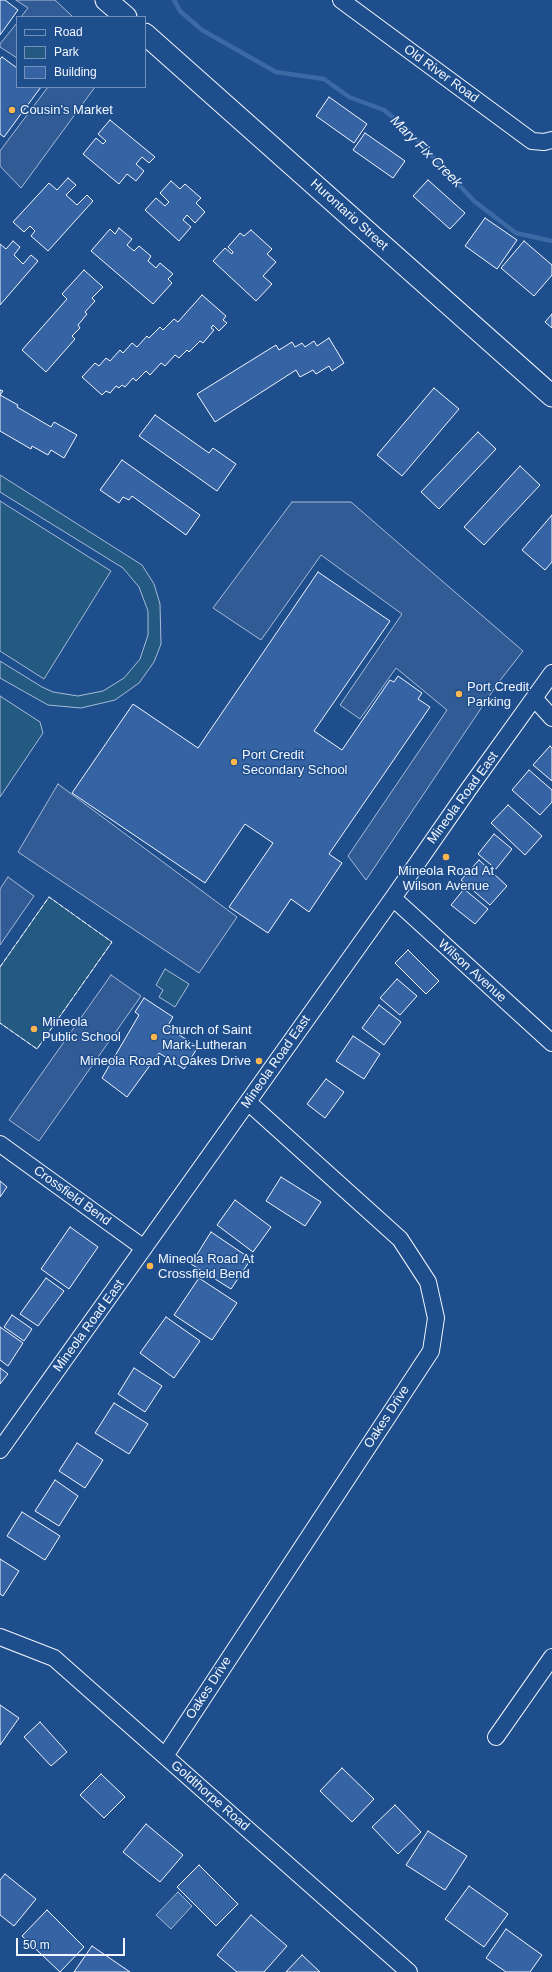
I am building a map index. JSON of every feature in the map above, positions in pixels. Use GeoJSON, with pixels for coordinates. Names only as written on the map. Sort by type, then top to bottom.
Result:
{"type":"FeatureCollection","features":[{"type":"Feature","properties":{"kind":"main road"},"geometry":{"type":"LineString","coordinates":[[106,0],[125,16]]}},
{"type":"Feature","properties":{"kind":"main road","name":"Hurontario Street"},"geometry":{"type":"LineString","coordinates":[[146,35],[552,396]]}},
{"type":"Feature","properties":{"kind":"street","name":"Old River Road"},"geometry":{"type":"LineString","coordinates":[[349,2],[532,141],[548,141]]}},
{"type":"Feature","properties":{"kind":"street","name":"Mineola Road East"},"geometry":{"type":"LineString","coordinates":[[0,1450],[393,898],[468,790],[552,674]]}},
{"type":"Feature","properties":{"kind":"street"},"geometry":{"type":"LineString","coordinates":[[535,699],[552,718]]}},
{"type":"Feature","properties":{"kind":"street","name":"Wilson Avenue"},"geometry":{"type":"LineString","coordinates":[[393,898],[552,1043]]}},
{"type":"Feature","properties":{"kind":"street","name":"Oakes Drive"},"geometry":{"type":"LineString","coordinates":[[165,1756],[430,1351],[436,1318],[428,1282],[400,1239],[248,1102]]}},
{"type":"Feature","properties":{"kind":"street","name":"Crossfield Bend"},"geometry":{"type":"LineString","coordinates":[[0,1144],[144,1248]]}},
{"type":"Feature","properties":{"kind":"street","name":"Goldthorpe Road"},"geometry":{"type":"LineString","coordinates":[[0,1637],[54,1658],[409,1972]]}},
{"type":"Feature","properties":{"kind":"street"},"geometry":{"type":"LineString","coordinates":[[496,1737],[552,1658]]}},
{"type":"Feature","properties":{"kind":"green space"},"geometry":{"type":"Polygon","coordinates":[[[0,475],[142,565],[154,584],[160,604],[161,644],[154,662],[139,683],[115,700],[81,708],[48,705],[0,678],[0,661],[42,687],[53,692],[78,696],[103,691],[124,678],[140,659],[148,635],[148,611],[139,587],[123,568],[0,492],[0,475]]]}},
{"type":"Feature","properties":{"kind":"green space"},"geometry":{"type":"Polygon","coordinates":[[[0,501],[111,571],[44,679],[0,651],[0,501]]]}},
{"type":"Feature","properties":{"kind":"green space"},"geometry":{"type":"Polygon","coordinates":[[[0,696],[40,722],[43,733],[0,797],[0,696]]]}},
{"type":"Feature","properties":{"kind":"green space"},"geometry":{"type":"Polygon","coordinates":[[[49,897],[112,942],[37,1049],[0,1023],[0,967],[49,897]]]}},
{"type":"Feature","properties":{"kind":"green space"},"geometry":{"type":"Polygon","coordinates":[[[165,969],[189,984],[175,1007],[159,997],[163,990],[156,985],[165,969]]]}},
{"type":"Feature","properties":{"kind":"shaded area"},"geometry":{"type":"Polygon","coordinates":[[[16,0],[55,0],[72,16],[22,16],[28,8],[16,0]]]}},
{"type":"Feature","properties":{"kind":"shaded area"},"geometry":{"type":"Polygon","coordinates":[[[16,24],[16,57],[0,47],[0,44],[16,24]]]}},
{"type":"Feature","properties":{"kind":"shaded area"},"geometry":{"type":"Polygon","coordinates":[[[47,88],[94,88],[21,188],[0,166],[0,151],[47,88]]]}},
{"type":"Feature","properties":{"kind":"shaded area","name":"Port Credit Parking"},"geometry":{"type":"Polygon","coordinates":[[[292,502],[351,502],[523,651],[498,683],[366,880],[348,856],[447,710],[396,668],[360,719],[340,705],[402,614],[321,555],[261,640],[213,608],[292,502]]]}},
{"type":"Feature","properties":{"kind":"shaded area"},"geometry":{"type":"Polygon","coordinates":[[[58,784],[237,917],[199,973],[18,852],[58,784]]]}},
{"type":"Feature","properties":{"kind":"shaded area"},"geometry":{"type":"Polygon","coordinates":[[[8,877],[34,896],[0,945],[0,889],[8,877]]]}},
{"type":"Feature","properties":{"kind":"shaded area"},"geometry":{"type":"Polygon","coordinates":[[[111,975],[141,996],[39,1141],[9,1120],[111,975]]]}},
{"type":"Feature","properties":{"kind":"shaded area"},"geometry":{"type":"Polygon","coordinates":[[[178,1892],[192,1906],[171,1929],[156,1915],[178,1892]]]}},
{"type":"Feature","properties":{"kind":"building"},"geometry":{"type":"Polygon","coordinates":[[[0,0],[5,0],[18,10],[0,35],[0,0]]]}},
{"type":"Feature","properties":{"kind":"building","name":"Cousin's Market"},"geometry":{"type":"Polygon","coordinates":[[[2,57],[16,67],[16,88],[40,88],[4,137],[0,134],[0,59],[2,57]]]}},
{"type":"Feature","properties":{"kind":"building"},"geometry":{"type":"Polygon","coordinates":[[[329,97],[367,124],[354,143],[316,116],[329,97]]]}},
{"type":"Feature","properties":{"kind":"building"},"geometry":{"type":"Polygon","coordinates":[[[110,120],[155,157],[149,163],[142,157],[136,164],[144,171],[136,181],[127,174],[119,184],[83,154],[96,138],[103,144],[106,141],[98,134],[110,120]]]}},
{"type":"Feature","properties":{"kind":"building"},"geometry":{"type":"Polygon","coordinates":[[[365,133],[405,161],[393,178],[353,150],[365,133]]]}},
{"type":"Feature","properties":{"kind":"building"},"geometry":{"type":"Polygon","coordinates":[[[68,178],[76,185],[66,195],[77,205],[87,195],[93,201],[48,251],[31,236],[35,231],[30,226],[24,232],[13,222],[49,183],[57,190],[68,178]]]}},
{"type":"Feature","properties":{"kind":"building"},"geometry":{"type":"Polygon","coordinates":[[[428,180],[465,213],[450,229],[413,196],[428,180]]]}},
{"type":"Feature","properties":{"kind":"building"},"geometry":{"type":"Polygon","coordinates":[[[171,181],[180,189],[185,184],[201,198],[196,203],[205,212],[195,223],[187,215],[183,220],[191,227],[179,241],[145,210],[156,198],[165,206],[169,202],[160,193],[171,181]]]}},
{"type":"Feature","properties":{"kind":"building"},"geometry":{"type":"Polygon","coordinates":[[[485,218],[517,240],[497,269],[465,246],[485,218]]]}},
{"type":"Feature","properties":{"kind":"building"},"geometry":{"type":"Polygon","coordinates":[[[119,228],[132,239],[127,245],[134,251],[139,246],[151,256],[148,261],[156,268],[160,263],[173,274],[168,279],[172,283],[153,304],[91,251],[110,229],[115,234],[119,228]]]}},
{"type":"Feature","properties":{"kind":"building"},"geometry":{"type":"Polygon","coordinates":[[[251,230],[272,249],[267,254],[276,262],[263,276],[272,284],[256,301],[213,261],[225,248],[232,254],[233,252],[228,247],[240,233],[244,236],[251,230]]]}},
{"type":"Feature","properties":{"kind":"building"},"geometry":{"type":"Polygon","coordinates":[[[13,241],[20,247],[14,255],[23,264],[31,255],[38,261],[0,305],[0,244],[6,249],[13,241]]]}},
{"type":"Feature","properties":{"kind":"building"},"geometry":{"type":"Polygon","coordinates":[[[524,241],[552,265],[552,275],[534,296],[501,268],[524,241]]]}},
{"type":"Feature","properties":{"kind":"building"},"geometry":{"type":"Polygon","coordinates":[[[84,270],[103,287],[92,298],[95,301],[85,312],[87,314],[78,325],[80,328],[72,336],[75,339],[46,372],[22,350],[67,299],[62,294],[84,270]]]}},
{"type":"Feature","properties":{"kind":"building"},"geometry":{"type":"Polygon","coordinates":[[[202,295],[226,316],[223,320],[227,323],[219,331],[213,325],[211,328],[214,330],[203,343],[200,341],[189,352],[187,350],[179,358],[175,355],[165,366],[161,363],[150,375],[146,371],[136,381],[133,378],[125,387],[122,385],[119,388],[116,386],[110,393],[106,391],[102,395],[82,377],[95,363],[99,366],[106,358],[110,361],[120,350],[123,353],[132,343],[137,347],[147,336],[149,338],[160,327],[163,330],[174,319],[178,322],[202,295]]]}},
{"type":"Feature","properties":{"kind":"building"},"geometry":{"type":"Polygon","coordinates":[[[552,314],[552,328],[545,322],[552,314]]]}},
{"type":"Feature","properties":{"kind":"building"},"geometry":{"type":"Polygon","coordinates":[[[329,338],[344,363],[332,371],[329,366],[316,374],[313,370],[300,377],[296,370],[215,422],[197,394],[276,345],[279,350],[292,342],[295,347],[302,343],[305,347],[314,341],[317,346],[329,338]]]}},
{"type":"Feature","properties":{"kind":"building"},"geometry":{"type":"Polygon","coordinates":[[[434,388],[459,409],[402,476],[377,455],[434,388]]]}},
{"type":"Feature","properties":{"kind":"building"},"geometry":{"type":"Polygon","coordinates":[[[0,395],[51,427],[54,422],[77,435],[64,458],[51,450],[48,455],[32,446],[31,449],[0,431],[0,395]]]}},
{"type":"Feature","properties":{"kind":"building"},"geometry":{"type":"Polygon","coordinates":[[[155,415],[209,453],[213,448],[236,464],[217,491],[139,436],[155,415]]]}},
{"type":"Feature","properties":{"kind":"building"},"geometry":{"type":"Polygon","coordinates":[[[478,432],[496,449],[439,509],[421,492],[478,432]]]}},
{"type":"Feature","properties":{"kind":"building"},"geometry":{"type":"Polygon","coordinates":[[[122,460],[200,515],[186,535],[132,496],[129,500],[123,497],[119,503],[100,490],[122,460]]]}},
{"type":"Feature","properties":{"kind":"building"},"geometry":{"type":"Polygon","coordinates":[[[520,466],[540,485],[484,545],[464,527],[520,466]]]}},
{"type":"Feature","properties":{"kind":"building"},"geometry":{"type":"Polygon","coordinates":[[[552,515],[552,562],[545,570],[522,550],[552,515]]]}},
{"type":"Feature","properties":{"kind":"building"},"geometry":{"type":"Polygon","coordinates":[[[318,572],[390,621],[314,731],[342,750],[390,680],[394,682],[398,676],[422,693],[418,699],[430,707],[329,854],[342,863],[309,912],[291,899],[268,933],[229,907],[273,843],[245,824],[205,883],[72,793],[133,704],[198,748],[318,572]]]}},
{"type":"Feature","properties":{"kind":"building"},"geometry":{"type":"Polygon","coordinates":[[[550,746],[552,748],[552,781],[533,765],[550,746]]]}},
{"type":"Feature","properties":{"kind":"building"},"geometry":{"type":"Polygon","coordinates":[[[529,770],[552,790],[552,802],[540,815],[512,790],[529,770]]]}},
{"type":"Feature","properties":{"kind":"building"},"geometry":{"type":"Polygon","coordinates":[[[508,805],[542,836],[525,855],[491,823],[508,805]]]}},
{"type":"Feature","properties":{"kind":"building"},"geometry":{"type":"Polygon","coordinates":[[[494,834],[512,849],[496,869],[478,854],[494,834]]]}},
{"type":"Feature","properties":{"kind":"building"},"geometry":{"type":"Polygon","coordinates":[[[479,860],[507,886],[490,905],[461,880],[479,860]]]}},
{"type":"Feature","properties":{"kind":"building"},"geometry":{"type":"Polygon","coordinates":[[[464,889],[488,909],[475,924],[451,905],[464,889]]]}},
{"type":"Feature","properties":{"kind":"building"},"geometry":{"type":"Polygon","coordinates":[[[408,950],[439,981],[426,994],[395,963],[408,950]]]}},
{"type":"Feature","properties":{"kind":"building"},"geometry":{"type":"Polygon","coordinates":[[[397,979],[417,996],[400,1015],[380,998],[397,979]]]}},
{"type":"Feature","properties":{"kind":"building","name":"Church of Saint Mark-Lutheran"},"geometry":{"type":"Polygon","coordinates":[[[144,998],[173,1017],[167,1027],[198,1047],[184,1069],[159,1053],[127,1097],[102,1078],[139,1015],[135,1012],[144,998]]]}},
{"type":"Feature","properties":{"kind":"building"},"geometry":{"type":"Polygon","coordinates":[[[379,1005],[401,1022],[384,1045],[362,1028],[379,1005]]]}},
{"type":"Feature","properties":{"kind":"building"},"geometry":{"type":"Polygon","coordinates":[[[353,1036],[380,1054],[364,1079],[336,1061],[353,1036]]]}},
{"type":"Feature","properties":{"kind":"building"},"geometry":{"type":"Polygon","coordinates":[[[326,1079],[344,1092],[325,1118],[307,1104],[326,1079]]]}},
{"type":"Feature","properties":{"kind":"building"},"geometry":{"type":"Polygon","coordinates":[[[281,1177],[321,1202],[305,1226],[266,1201],[281,1177]]]}},
{"type":"Feature","properties":{"kind":"building"},"geometry":{"type":"Polygon","coordinates":[[[0,1181],[7,1187],[0,1197],[0,1181]]]}},
{"type":"Feature","properties":{"kind":"building"},"geometry":{"type":"Polygon","coordinates":[[[235,1200],[271,1227],[253,1252],[217,1225],[235,1200]]]}},
{"type":"Feature","properties":{"kind":"building"},"geometry":{"type":"Polygon","coordinates":[[[70,1227],[98,1247],[69,1289],[41,1269],[70,1227]]]}},
{"type":"Feature","properties":{"kind":"building"},"geometry":{"type":"Polygon","coordinates":[[[211,1232],[251,1259],[231,1289],[191,1264],[211,1232]]]}},
{"type":"Feature","properties":{"kind":"building"},"geometry":{"type":"Polygon","coordinates":[[[46,1278],[64,1291],[38,1326],[20,1314],[46,1278]]]}},
{"type":"Feature","properties":{"kind":"building"},"geometry":{"type":"Polygon","coordinates":[[[199,1278],[237,1303],[212,1340],[174,1315],[199,1278]]]}},
{"type":"Feature","properties":{"kind":"building"},"geometry":{"type":"Polygon","coordinates":[[[12,1315],[32,1329],[24,1341],[4,1327],[12,1315]]]}},
{"type":"Feature","properties":{"kind":"building"},"geometry":{"type":"Polygon","coordinates":[[[166,1317],[200,1341],[174,1378],[140,1353],[166,1317]]]}},
{"type":"Feature","properties":{"kind":"building"},"geometry":{"type":"Polygon","coordinates":[[[0,1327],[23,1343],[8,1366],[0,1360],[0,1327]]]}},
{"type":"Feature","properties":{"kind":"building"},"geometry":{"type":"Polygon","coordinates":[[[0,1368],[8,1374],[0,1384],[0,1368]]]}},
{"type":"Feature","properties":{"kind":"building"},"geometry":{"type":"Polygon","coordinates":[[[134,1368],[162,1386],[145,1412],[118,1394],[134,1368]]]}},
{"type":"Feature","properties":{"kind":"building"},"geometry":{"type":"Polygon","coordinates":[[[114,1403],[148,1424],[129,1454],[95,1433],[114,1403]]]}},
{"type":"Feature","properties":{"kind":"building"},"geometry":{"type":"Polygon","coordinates":[[[77,1443],[103,1460],[85,1488],[59,1471],[77,1443]]]}},
{"type":"Feature","properties":{"kind":"building"},"geometry":{"type":"Polygon","coordinates":[[[55,1480],[78,1496],[59,1526],[35,1511],[55,1480]]]}},
{"type":"Feature","properties":{"kind":"building"},"geometry":{"type":"Polygon","coordinates":[[[22,1512],[60,1536],[45,1560],[7,1536],[22,1512]]]}},
{"type":"Feature","properties":{"kind":"building"},"geometry":{"type":"Polygon","coordinates":[[[0,1559],[19,1571],[3,1596],[0,1594],[0,1559]]]}},
{"type":"Feature","properties":{"kind":"building"},"geometry":{"type":"Polygon","coordinates":[[[0,1705],[19,1718],[0,1745],[0,1705]]]}},
{"type":"Feature","properties":{"kind":"building"},"geometry":{"type":"Polygon","coordinates":[[[40,1722],[67,1752],[51,1766],[24,1737],[40,1722]]]}},
{"type":"Feature","properties":{"kind":"building"},"geometry":{"type":"Polygon","coordinates":[[[342,1768],[374,1799],[352,1822],[320,1791],[342,1768]]]}},
{"type":"Feature","properties":{"kind":"building"},"geometry":{"type":"Polygon","coordinates":[[[101,1774],[125,1797],[104,1818],[80,1795],[101,1774]]]}},
{"type":"Feature","properties":{"kind":"building"},"geometry":{"type":"Polygon","coordinates":[[[395,1805],[421,1832],[398,1854],[372,1827],[395,1805]]]}},
{"type":"Feature","properties":{"kind":"building"},"geometry":{"type":"Polygon","coordinates":[[[146,1824],[183,1855],[160,1882],[123,1852],[146,1824]]]}},
{"type":"Feature","properties":{"kind":"building"},"geometry":{"type":"Polygon","coordinates":[[[428,1831],[467,1856],[445,1890],[406,1865],[428,1831]]]}},
{"type":"Feature","properties":{"kind":"building"},"geometry":{"type":"Polygon","coordinates":[[[199,1865],[238,1904],[216,1926],[177,1887],[199,1865]]]}},
{"type":"Feature","properties":{"kind":"building"},"geometry":{"type":"Polygon","coordinates":[[[5,1874],[36,1899],[14,1926],[0,1915],[0,1880],[5,1874]]]}},
{"type":"Feature","properties":{"kind":"building"},"geometry":{"type":"Polygon","coordinates":[[[469,1886],[508,1914],[484,1947],[445,1919],[469,1886]]]}},
{"type":"Feature","properties":{"kind":"building"},"geometry":{"type":"Polygon","coordinates":[[[47,1910],[84,1947],[60,1972],[22,1936],[47,1910]]]}},
{"type":"Feature","properties":{"kind":"building"},"geometry":{"type":"Polygon","coordinates":[[[251,1915],[287,1946],[264,1972],[237,1972],[217,1955],[251,1915]]]}},
{"type":"Feature","properties":{"kind":"building"},"geometry":{"type":"Polygon","coordinates":[[[506,1929],[542,1955],[530,1972],[506,1972],[486,1958],[506,1929]]]}},
{"type":"Feature","properties":{"kind":"building"},"geometry":{"type":"Polygon","coordinates":[[[92,1946],[130,1972],[74,1972],[92,1946]]]}},
{"type":"Feature","properties":{"kind":"building"},"geometry":{"type":"Polygon","coordinates":[[[302,1955],[320,1972],[286,1972],[302,1955]]]}},
{"type":"Feature","properties":{"kind":"waterway","name":"Mary Fix Creek"},"geometry":{"type":"LineString","coordinates":[[174,0],[180,11],[202,30],[276,72],[324,79],[349,97],[384,110],[408,130],[474,201],[516,233],[552,241]]}},
{"type":"Feature","properties":{"kind":"fence"},"geometry":{"type":"LineString","coordinates":[[0,967],[49,897],[112,942],[37,1049],[0,1023]]}},
{"type":"Feature","properties":{"kind":"place","name":"Cousin's Market"},"geometry":{"type":"Point","coordinates":[12,110]}},
{"type":"Feature","properties":{"kind":"place","name":"Port Credit Parking"},"geometry":{"type":"Point","coordinates":[459,694]}},
{"type":"Feature","properties":{"kind":"place","name":"Port Credit Secondary School"},"geometry":{"type":"Point","coordinates":[234,762]}},
{"type":"Feature","properties":{"kind":"place","name":"Mineola Road At Wilson Avenue"},"geometry":{"type":"Point","coordinates":[446,857]}},
{"type":"Feature","properties":{"kind":"place","name":"Mineola Public School"},"geometry":{"type":"Point","coordinates":[34,1029]}},
{"type":"Feature","properties":{"kind":"place","name":"Church of Saint Mark-Lutheran"},"geometry":{"type":"Point","coordinates":[154,1037]}},
{"type":"Feature","properties":{"kind":"place","name":"Mineola Road At Oakes Drive"},"geometry":{"type":"Point","coordinates":[259,1061]}},
{"type":"Feature","properties":{"kind":"place","name":"Mineola Road At Crossfield Bend"},"geometry":{"type":"Point","coordinates":[150,1266]}}]}
